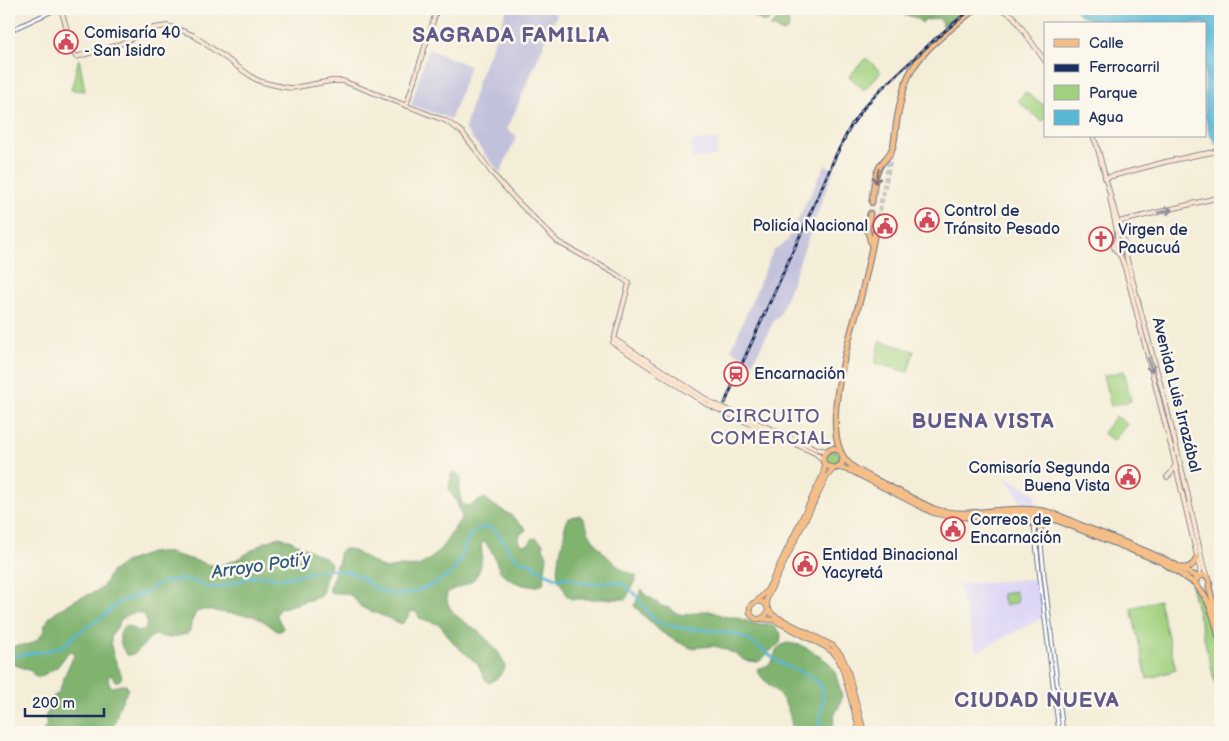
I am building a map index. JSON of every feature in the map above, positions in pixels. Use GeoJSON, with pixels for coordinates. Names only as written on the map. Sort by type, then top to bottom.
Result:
{"type":"FeatureCollection","features":[{"type":"Feature","properties":{"kind":"highway"},"geometry":{"type":"LineString","coordinates":[[872,202],[877,170],[891,152],[907,79],[920,58],[975,9]]}},
{"type":"Feature","properties":{"kind":"highway"},"geometry":{"type":"LineString","coordinates":[[870,214],[867,229],[872,246]]}},
{"type":"Feature","properties":{"kind":"highway"},"geometry":{"type":"LineString","coordinates":[[878,218],[840,376],[835,409],[836,430],[843,457],[866,475],[940,511],[963,513],[1037,512],[1064,518],[1169,562],[1187,573],[1208,577]]}},
{"type":"Feature","properties":{"kind":"highway"},"geometry":{"type":"LineString","coordinates":[[836,430],[828,450],[824,454],[824,462],[829,468],[852,471],[925,509],[944,516],[966,517],[1037,512],[1162,562],[1196,584],[1206,597],[1213,614],[1220,642]]}},
{"type":"Feature","properties":{"kind":"highway"},"geometry":{"type":"LineString","coordinates":[[828,450],[836,449],[840,451]]}},
{"type":"Feature","properties":{"kind":"highway"},"geometry":{"type":"LineString","coordinates":[[836,468],[842,464],[843,457]]}},
{"type":"Feature","properties":{"kind":"highway"},"geometry":{"type":"LineString","coordinates":[[1024,514],[1028,516],[1034,525]]}},
{"type":"Feature","properties":{"kind":"highway"},"geometry":{"type":"LineString","coordinates":[[1040,529],[1044,522],[1054,519]]}},
{"type":"Feature","properties":{"kind":"highway"},"geometry":{"type":"LineString","coordinates":[[1178,567],[1183,569],[1191,567],[1197,557]]}},
{"type":"Feature","properties":{"kind":"highway","name":"Avenida Luis Irrazábal"},"geometry":{"type":"LineString","coordinates":[[1196,584],[1199,576]]}},
{"type":"Feature","properties":{"kind":"highway","name":"Avenida Luis Irrazábal"},"geometry":{"type":"LineString","coordinates":[[1208,577],[1220,627]]}},
{"type":"Feature","properties":{"kind":"highway"},"geometry":{"type":"LineString","coordinates":[[1200,589],[1209,587]]}},
{"type":"Feature","properties":{"kind":"main road"},"geometry":{"type":"LineString","coordinates":[[61,9],[76,56],[118,45],[153,28],[162,26],[173,27],[192,35],[262,82],[292,88],[331,81],[343,81],[436,116],[452,124],[470,141],[491,172],[514,198],[558,242],[629,283],[614,341]]}},
{"type":"Feature","properties":{"kind":"main road"},"geometry":{"type":"LineString","coordinates":[[406,106],[437,9]]}},
{"type":"Feature","properties":{"kind":"main road"},"geometry":{"type":"LineString","coordinates":[[987,9],[1008,12],[1013,16],[1044,60]]}},
{"type":"Feature","properties":{"kind":"main road","name":"Avenida Luis Irrazábal"},"geometry":{"type":"LineString","coordinates":[[1095,138],[1124,242],[1166,405],[1204,569],[1208,577]]}},
{"type":"Feature","properties":{"kind":"main road"},"geometry":{"type":"LineString","coordinates":[[1105,178],[1220,151]]}},
{"type":"Feature","properties":{"kind":"main road","name":"Avenida Luis Irrazábal"},"geometry":{"type":"LineString","coordinates":[[1109,191],[1117,232],[1114,246],[1125,268],[1200,569],[1199,576]]}},
{"type":"Feature","properties":{"kind":"main road"},"geometry":{"type":"LineString","coordinates":[[1118,222],[1220,197]]}},
{"type":"Feature","properties":{"kind":"main road"},"geometry":{"type":"LineString","coordinates":[[1116,242],[1124,242]]}},
{"type":"Feature","properties":{"kind":"main road"},"geometry":{"type":"LineString","coordinates":[[1117,252],[1122,252],[1125,249]]}},
{"type":"Feature","properties":{"kind":"main road"},"geometry":{"type":"LineString","coordinates":[[614,341],[712,403],[817,449],[828,450]]}},
{"type":"Feature","properties":{"kind":"main road"},"geometry":{"type":"LineString","coordinates":[[614,341],[706,404],[815,453],[824,462],[823,474],[770,585],[750,608],[751,614],[756,619],[774,620],[822,644],[834,653],[843,670],[860,732]]}},
{"type":"Feature","properties":{"kind":"main road"},"geometry":{"type":"LineString","coordinates":[[1167,476],[1175,466]]}},
{"type":"Feature","properties":{"kind":"main road"},"geometry":{"type":"LineString","coordinates":[[761,619],[767,614],[766,601],[768,593],[826,478],[836,468]]}},
{"type":"Feature","properties":{"kind":"main road"},"geometry":{"type":"LineString","coordinates":[[755,602],[763,602],[773,615],[836,649],[847,668],[864,732]]}},
{"type":"Feature","properties":{"kind":"street"},"geometry":{"type":"LineString","coordinates":[[9,31],[57,9]]}},
{"type":"Feature","properties":{"kind":"street"},"geometry":{"type":"LineString","coordinates":[[1037,512],[1034,525],[1055,703],[1061,732]]}},
{"type":"Feature","properties":{"kind":"street"},"geometry":{"type":"LineString","coordinates":[[1037,512],[1061,732]]}},
{"type":"Feature","properties":{"kind":"shaded area"},"geometry":{"type":"Polygon","coordinates":[[[507,9],[545,9],[557,14],[507,130],[517,136],[500,173],[465,129],[478,81],[507,9]]]}},
{"type":"Feature","properties":{"kind":"shaded area"},"geometry":{"type":"Polygon","coordinates":[[[428,49],[470,66],[451,119],[411,105],[428,49]]]}},
{"type":"Feature","properties":{"kind":"shaded area"},"geometry":{"type":"Polygon","coordinates":[[[718,140],[715,157],[692,158],[691,141],[718,140]]]}},
{"type":"Feature","properties":{"kind":"shaded area"},"geometry":{"type":"Polygon","coordinates":[[[825,165],[834,169],[779,317],[774,320],[753,363],[731,350],[773,251],[787,241],[825,165]]]}},
{"type":"Feature","properties":{"kind":"shaded area"},"geometry":{"type":"Polygon","coordinates":[[[1005,476],[1035,494],[1036,508],[1024,507],[1005,476]]]}},
{"type":"Feature","properties":{"kind":"shaded area"},"geometry":{"type":"Polygon","coordinates":[[[1029,579],[1041,582],[1046,616],[976,652],[959,584],[1029,579]]]}},
{"type":"Feature","properties":{"kind":"green space"},"geometry":{"type":"Polygon","coordinates":[[[749,9],[777,9],[779,13],[767,22],[763,22],[753,16],[749,9]]]}},
{"type":"Feature","properties":{"kind":"green space"},"geometry":{"type":"Polygon","coordinates":[[[784,9],[789,9],[789,13],[785,16],[789,25],[788,29],[784,32],[778,31],[771,26],[784,9]]]}},
{"type":"Feature","properties":{"kind":"green space"},"geometry":{"type":"Polygon","coordinates":[[[902,9],[942,9],[943,15],[952,13],[956,9],[959,14],[945,27],[942,26],[941,20],[937,18],[926,19],[922,23],[914,17],[905,16],[902,9]]]}},
{"type":"Feature","properties":{"kind":"green space"},"geometry":{"type":"Polygon","coordinates":[[[79,58],[85,91],[71,90],[79,58]]]}},
{"type":"Feature","properties":{"kind":"green space"},"geometry":{"type":"Polygon","coordinates":[[[866,58],[881,72],[864,90],[849,76],[866,58]]]}},
{"type":"Feature","properties":{"kind":"green space"},"geometry":{"type":"Polygon","coordinates":[[[1025,92],[1044,105],[1044,120],[1041,121],[1018,101],[1025,92]]]}},
{"type":"Feature","properties":{"kind":"green space"},"geometry":{"type":"Polygon","coordinates":[[[880,341],[914,351],[908,372],[875,363],[880,341]]]}},
{"type":"Feature","properties":{"kind":"green space"},"geometry":{"type":"Polygon","coordinates":[[[1124,371],[1131,401],[1111,406],[1103,376],[1124,371]]]}},
{"type":"Feature","properties":{"kind":"green space"},"geometry":{"type":"Polygon","coordinates":[[[1116,416],[1127,424],[1114,441],[1103,433],[1116,416]]]}},
{"type":"Feature","properties":{"kind":"green space"},"geometry":{"type":"Polygon","coordinates":[[[833,451],[839,453],[841,459],[839,465],[833,467],[827,465],[825,459],[827,453],[833,451]]]}},
{"type":"Feature","properties":{"kind":"green space"},"geometry":{"type":"Polygon","coordinates":[[[455,472],[461,479],[459,491],[462,504],[471,505],[485,498],[524,526],[526,530],[519,537],[523,545],[530,543],[532,539],[536,538],[543,543],[547,556],[543,584],[526,586],[503,575],[493,554],[486,542],[484,542],[481,544],[480,568],[475,578],[471,582],[447,593],[447,600],[453,612],[492,645],[503,662],[505,668],[503,672],[489,683],[477,663],[455,645],[438,624],[419,618],[417,613],[410,612],[402,624],[361,607],[352,596],[345,593],[332,593],[329,588],[336,565],[339,562],[339,553],[345,549],[352,550],[385,569],[417,566],[432,558],[462,517],[457,502],[449,489],[451,474],[455,472]]]}},
{"type":"Feature","properties":{"kind":"green space"},"geometry":{"type":"Polygon","coordinates":[[[580,515],[594,540],[606,554],[623,570],[637,576],[626,599],[573,599],[567,595],[559,581],[558,564],[566,521],[580,515]]]}},
{"type":"Feature","properties":{"kind":"green space"},"geometry":{"type":"Polygon","coordinates":[[[279,537],[323,557],[330,562],[331,566],[319,597],[279,609],[276,614],[283,628],[281,631],[277,631],[254,616],[203,610],[196,612],[190,631],[187,634],[170,638],[155,635],[135,653],[127,655],[122,648],[120,640],[122,629],[125,625],[140,631],[145,630],[147,624],[144,615],[132,613],[121,620],[111,637],[113,654],[122,677],[119,681],[115,681],[111,675],[108,677],[109,685],[113,687],[126,685],[128,689],[119,707],[112,732],[98,732],[80,728],[77,732],[43,732],[47,724],[45,718],[50,709],[50,701],[59,692],[74,652],[69,651],[57,667],[40,677],[36,677],[31,671],[13,664],[9,668],[9,647],[30,644],[37,640],[43,633],[49,618],[55,612],[77,599],[102,588],[111,572],[125,562],[151,553],[160,552],[211,565],[222,565],[240,558],[263,543],[279,537]]]}},
{"type":"Feature","properties":{"kind":"green space"},"geometry":{"type":"Polygon","coordinates":[[[1191,585],[1205,600],[1220,649],[1220,703],[1191,585]]]}},
{"type":"Feature","properties":{"kind":"green space"},"geometry":{"type":"Polygon","coordinates":[[[642,589],[645,595],[676,613],[684,615],[710,611],[756,624],[772,625],[780,632],[780,643],[757,662],[743,660],[738,655],[719,647],[691,648],[661,632],[634,606],[642,589]]]}},
{"type":"Feature","properties":{"kind":"green space"},"geometry":{"type":"Polygon","coordinates":[[[1015,591],[1018,602],[1005,606],[1002,594],[1015,591]]]}},
{"type":"Feature","properties":{"kind":"green space"},"geometry":{"type":"Polygon","coordinates":[[[1159,600],[1176,670],[1147,679],[1131,608],[1159,600]]]}},
{"type":"Feature","properties":{"kind":"green space"},"geometry":{"type":"Polygon","coordinates":[[[787,643],[800,645],[810,650],[828,662],[835,672],[842,696],[835,714],[833,732],[792,732],[791,720],[785,703],[757,671],[758,668],[770,664],[777,649],[787,643]]]}},
{"type":"Feature","properties":{"kind":"green space"},"geometry":{"type":"Polygon","coordinates":[[[992,723],[994,732],[948,732],[992,723]]]}},
{"type":"Feature","properties":{"kind":"water"},"geometry":{"type":"Polygon","coordinates":[[[1074,9],[1220,9],[1220,147],[1209,132],[1206,119],[1206,22],[1100,22],[1080,15],[1074,9]]]}},
{"type":"Feature","properties":{"kind":"waterway","name":"Arroyo Poti´y"},"geometry":{"type":"LineString","coordinates":[[9,658],[63,646],[119,602],[144,593],[161,583],[175,580],[185,579],[210,588],[220,587],[255,576],[282,579],[325,569],[354,574],[386,593],[397,595],[411,593],[434,584],[452,573],[472,533],[483,527],[491,528],[497,532],[508,549],[520,561],[530,563],[558,579],[569,577],[577,582],[590,584],[618,582],[634,593],[653,619],[660,623],[681,628],[735,634],[758,646],[780,663],[812,677],[822,687],[823,699],[818,732]]}},
{"type":"Feature","properties":{"kind":"tunnel"},"geometry":{"type":"LineString","coordinates":[[878,218],[892,150]]}},
{"type":"Feature","properties":{"kind":"tunnel"},"geometry":{"type":"LineString","coordinates":[[870,214],[872,202]]}},
{"type":"Feature","properties":{"kind":"railway"},"geometry":{"type":"LineString","coordinates":[[741,366],[836,155],[852,124],[881,89],[971,9]]}},
{"type":"Feature","properties":{"kind":"railway"},"geometry":{"type":"LineString","coordinates":[[725,403],[733,384]]}},
{"type":"Feature","properties":{"kind":"place","name":"Comisaría 40 - San Isidro"},"geometry":{"type":"Point","coordinates":[66,42]}},
{"type":"Feature","properties":{"kind":"place","name":"Control de Tránsito Pesado"},"geometry":{"type":"Point","coordinates":[927,220]}},
{"type":"Feature","properties":{"kind":"place","name":"Policía Nacional"},"geometry":{"type":"Point","coordinates":[885,226]}},
{"type":"Feature","properties":{"kind":"place","name":"Virgen de Pacucuá"},"geometry":{"type":"Point","coordinates":[1101,239]}},
{"type":"Feature","properties":{"kind":"place","name":"Encarnación"},"geometry":{"type":"Point","coordinates":[736,374]}},
{"type":"Feature","properties":{"kind":"place","name":"Comisaría Segunda Buena Vista"},"geometry":{"type":"Point","coordinates":[1128,477]}},
{"type":"Feature","properties":{"kind":"place","name":"Correos de Encarnación"},"geometry":{"type":"Point","coordinates":[953,529]}},
{"type":"Feature","properties":{"kind":"place","name":"Entidad Binacional Yacyretá"},"geometry":{"type":"Point","coordinates":[805,564]}},
{"type":"Feature","properties":{"kind":"district","name":"SAGRADA FAMILIA"},"geometry":{"type":"Point","coordinates":[511,35]}},
{"type":"Feature","properties":{"kind":"district","name":"BUENA VISTA"},"geometry":{"type":"Point","coordinates":[983,421]}},
{"type":"Feature","properties":{"kind":"district","name":"CIRCUITO COMERCIAL"},"geometry":{"type":"Point","coordinates":[771,427]}},
{"type":"Feature","properties":{"kind":"district","name":"CIUDAD NUEVA"},"geometry":{"type":"Point","coordinates":[1037,700]}}]}
